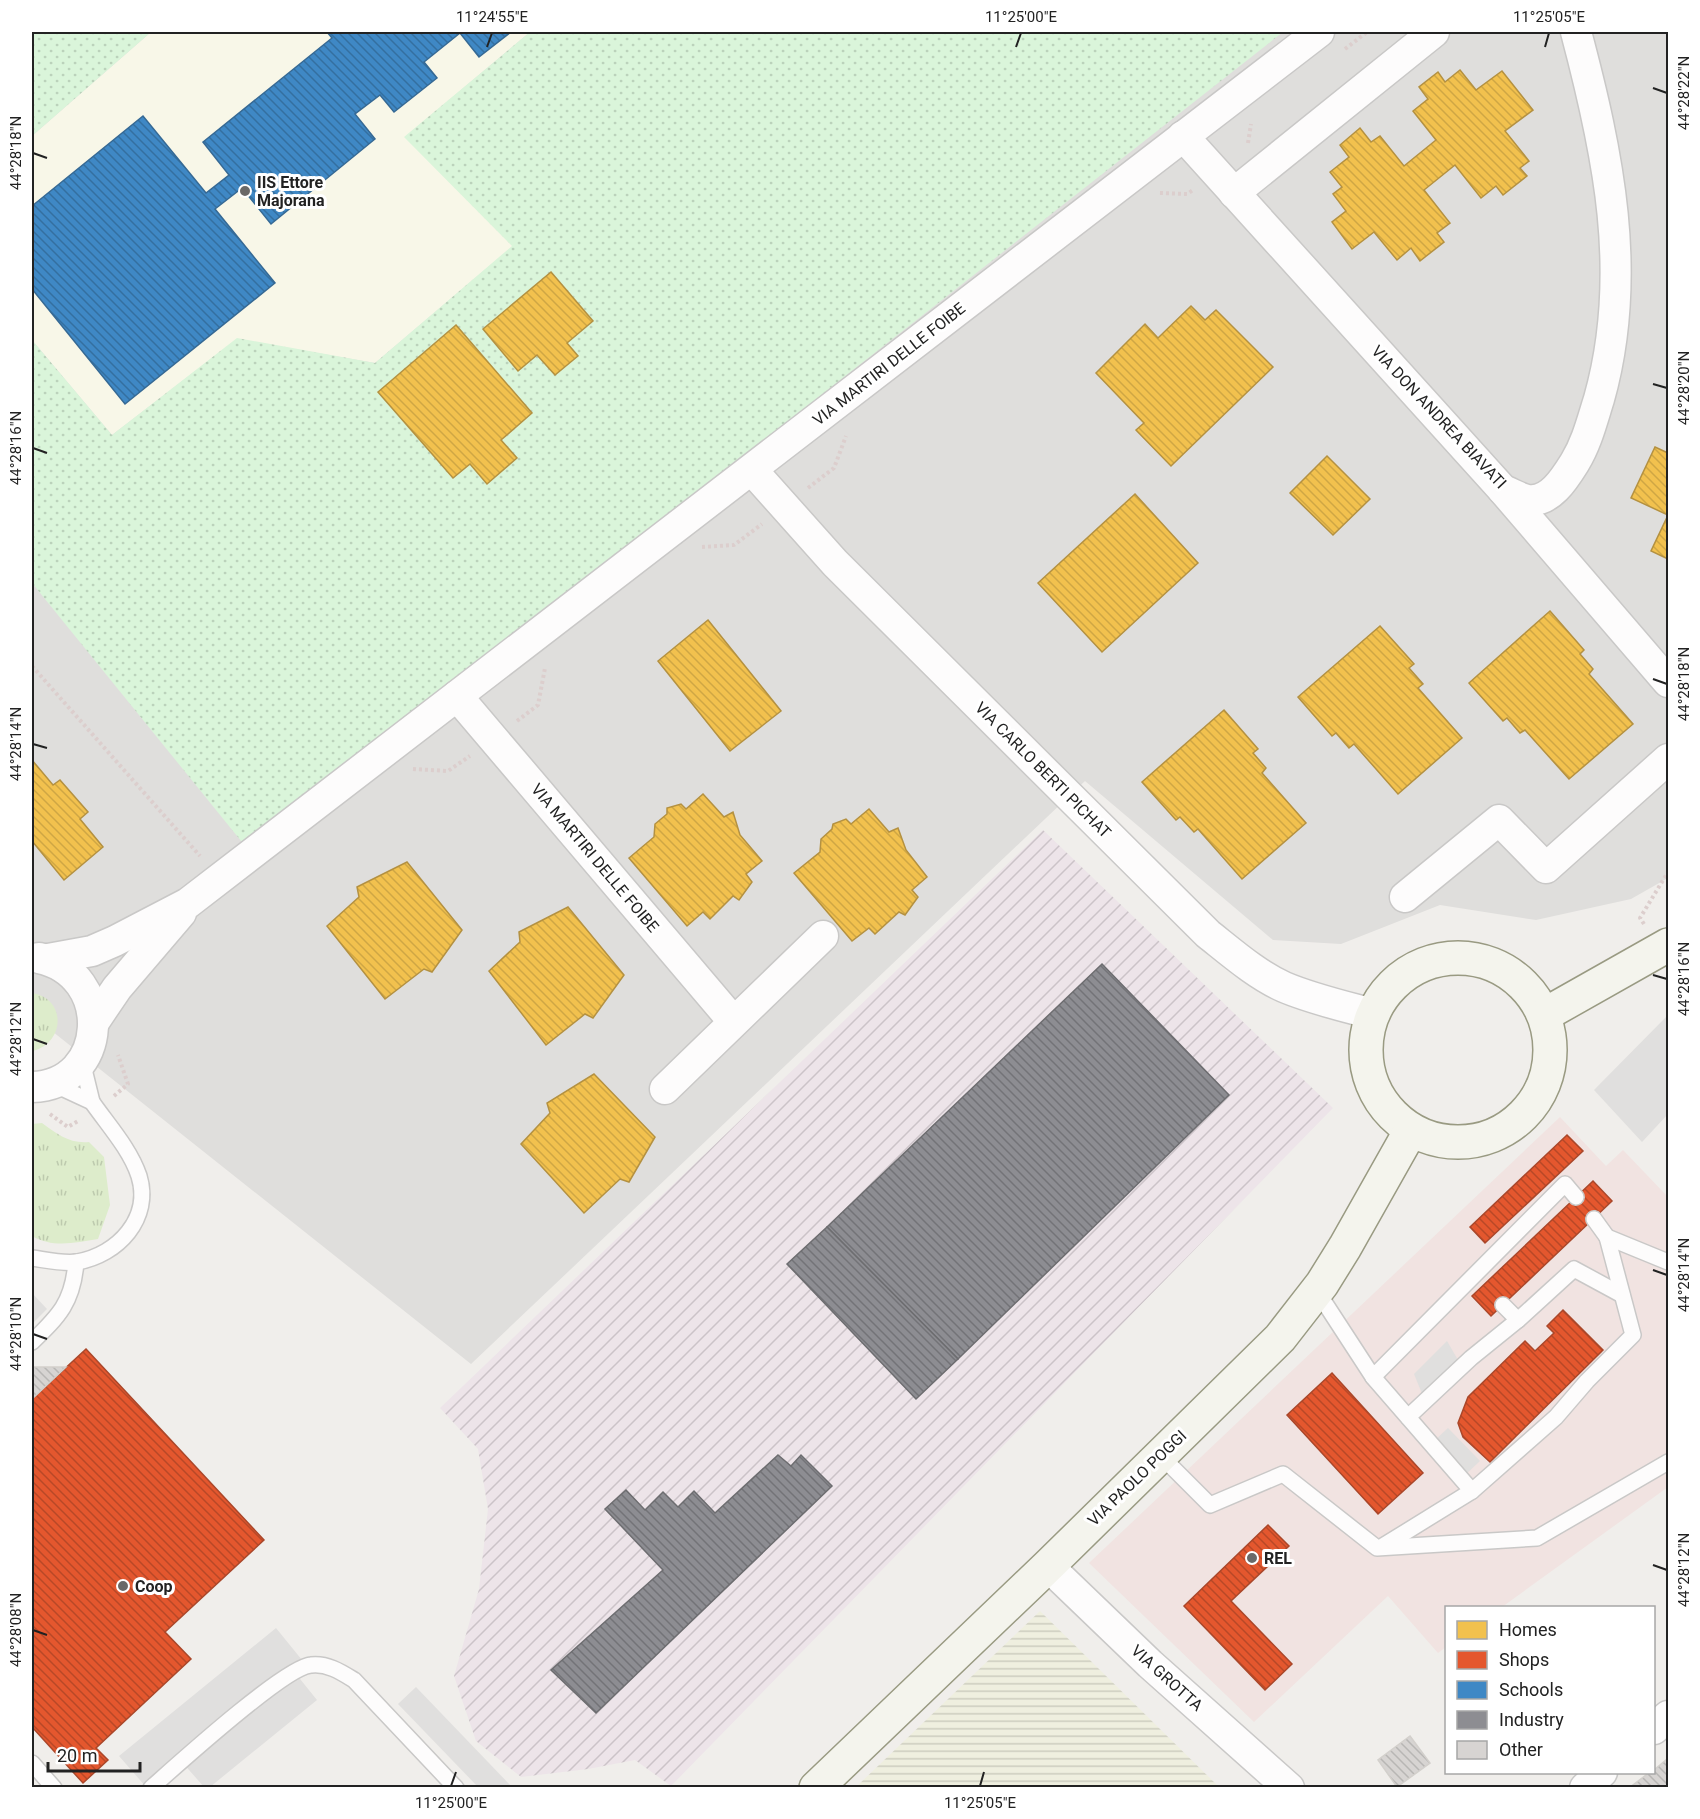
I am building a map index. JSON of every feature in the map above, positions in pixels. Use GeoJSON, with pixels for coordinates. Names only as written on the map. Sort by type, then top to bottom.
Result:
{"type":"FeatureCollection","features":[{"type":"Feature","properties":{"kind":"main road"},"geometry":{"type":"LineString","coordinates":[[1544,1016],[1664,948]]}},
{"type":"Feature","properties":{"kind":"main road"},"geometry":{"type":"LineString","coordinates":[[1443,959],[1475,959],[1504,969],[1528,989],[1544,1016],[1550,1036],[1551,1057],[1547,1078],[1539,1097],[1526,1114],[1510,1127],[1491,1137],[1471,1142],[1450,1142],[1430,1138],[1411,1130],[1393,1116],[1379,1099],[1370,1079],[1366,1057],[1366,1035],[1372,1014],[1389,987],[1414,969],[1443,959]]}},
{"type":"Feature","properties":{"kind":"main road","name":"VIA PAOLO POGGI"},"geometry":{"type":"LineString","coordinates":[[816,1788],[1048,1566],[1280,1338],[1317,1291],[1346,1247],[1411,1130]]}},
{"type":"Feature","properties":{"kind":"street","name":"VIA MARTIRI DELLE FOIBE"},"geometry":{"type":"LineString","coordinates":[[40,958],[92,951],[188,903],[1319,32]]}},
{"type":"Feature","properties":{"kind":"street"},"geometry":{"type":"LineString","coordinates":[[1226,183],[1434,32]]}},
{"type":"Feature","properties":{"kind":"street","name":"VIA DON ANDREA BIAVATI"},"geometry":{"type":"LineString","coordinates":[[1183,136],[1503,490],[1528,500],[1546,497],[1567,475],[1586,444],[1608,364],[1616,281],[1612,194],[1596,108],[1576,32]]}},
{"type":"Feature","properties":{"kind":"street","name":"VIA CARLO BERTI PICHAT"},"geometry":{"type":"LineString","coordinates":[[752,470],[835,563],[1208,934],[1251,967],[1282,986],[1319,1000],[1372,1014]]}},
{"type":"Feature","properties":{"kind":"street"},"geometry":{"type":"LineString","coordinates":[[1503,490],[1668,682]]}},
{"type":"Feature","properties":{"kind":"street","name":"VIA MARTIRI DELLE FOIBE"},"geometry":{"type":"LineString","coordinates":[[457,696],[733,1021]]}},
{"type":"Feature","properties":{"kind":"street"},"geometry":{"type":"LineString","coordinates":[[1405,897],[1499,820],[1546,868],[1668,759]]}},
{"type":"Feature","properties":{"kind":"street","name":"VIA MARTIRI DELLE FOIBE"},"geometry":{"type":"LineString","coordinates":[[94,1022],[117,988],[188,903]]}},
{"type":"Feature","properties":{"kind":"street"},"geometry":{"type":"LineString","coordinates":[[665,1089],[823,936]]}},
{"type":"Feature","properties":{"kind":"street","name":"VIA MARTIRI DELLE FOIBE"},"geometry":{"type":"LineString","coordinates":[[40,958],[66,968],[84,987],[92,1003],[94,1022],[88,1050],[82,1060]]}},
{"type":"Feature","properties":{"kind":"street"},"geometry":{"type":"LineString","coordinates":[[41,1085],[71,1072],[82,1060]]}},
{"type":"Feature","properties":{"kind":"street","name":"VIA GROTTA"},"geometry":{"type":"LineString","coordinates":[[1048,1566],[1150,1664],[1289,1788]]}},
{"type":"Feature","properties":{"kind":"street"},"geometry":{"type":"LineString","coordinates":[[1655,1727],[1668,1716]]}},
{"type":"Feature","properties":{"kind":"street"},"geometry":{"type":"LineString","coordinates":[[1585,1788],[1601,1774]]}},
{"type":"Feature","properties":{"kind":"lane"},"geometry":{"type":"LineString","coordinates":[[32,1258],[76,1262],[100,1255],[121,1241],[132,1230],[141,1209],[142,1191],[138,1174],[119,1139],[95,1106],[82,1060]]}},
{"type":"Feature","properties":{"kind":"lane"},"geometry":{"type":"LineString","coordinates":[[41,1085],[95,1106]]}},
{"type":"Feature","properties":{"kind":"lane"},"geometry":{"type":"LineString","coordinates":[[1373,1377],[1479,1280],[1565,1184],[1576,1197]]}},
{"type":"Feature","properties":{"kind":"lane"},"geometry":{"type":"LineString","coordinates":[[1381,1547],[1472,1491],[1556,1418],[1587,1381],[1633,1335],[1607,1237],[1594,1219]]}},
{"type":"Feature","properties":{"kind":"lane"},"geometry":{"type":"LineString","coordinates":[[1607,1237],[1668,1262]]}},
{"type":"Feature","properties":{"kind":"lane"},"geometry":{"type":"LineString","coordinates":[[32,1342],[58,1317],[75,1283],[76,1262]]}},
{"type":"Feature","properties":{"kind":"lane"},"geometry":{"type":"LineString","coordinates":[[1408,1417],[1471,1358],[1518,1320],[1574,1269],[1622,1295]]}},
{"type":"Feature","properties":{"kind":"lane"},"geometry":{"type":"LineString","coordinates":[[1317,1291],[1373,1377],[1472,1491]]}},
{"type":"Feature","properties":{"kind":"lane"},"geometry":{"type":"LineString","coordinates":[[1503,1305],[1518,1320]]}},
{"type":"Feature","properties":{"kind":"lane"},"geometry":{"type":"LineString","coordinates":[[1160,1455],[1210,1505],[1283,1474],[1377,1548],[1537,1538],[1668,1462]]}},
{"type":"Feature","properties":{"kind":"lane"},"geometry":{"type":"LineString","coordinates":[[151,1788],[253,1702],[294,1671],[311,1665],[333,1668],[354,1680],[456,1788]]}},
{"type":"Feature","properties":{"kind":"lane"},"geometry":{"type":"LineString","coordinates":[[32,1763],[54,1788]]}},
{"type":"Feature","properties":{"kind":"path"},"geometry":{"type":"LineString","coordinates":[[1340,52],[1367,32]]}},
{"type":"Feature","properties":{"kind":"path"},"geometry":{"type":"LineString","coordinates":[[1158,193],[1187,194],[1226,183],[1247,149],[1251,121]]}},
{"type":"Feature","properties":{"kind":"path"},"geometry":{"type":"LineString","coordinates":[[701,547],[734,545],[834,468],[847,432]]}},
{"type":"Feature","properties":{"kind":"path"},"geometry":{"type":"LineString","coordinates":[[406,769],[448,771],[538,705],[546,662]]}},
{"type":"Feature","properties":{"kind":"path"},"geometry":{"type":"LineString","coordinates":[[32,666],[220,879]]}},
{"type":"Feature","properties":{"kind":"path"},"geometry":{"type":"LineString","coordinates":[[1664,948],[1640,918],[1668,872]]}},
{"type":"Feature","properties":{"kind":"path"},"geometry":{"type":"LineString","coordinates":[[95,1106],[128,1084],[118,1055],[120,1044]]}},
{"type":"Feature","properties":{"kind":"shaded area"},"geometry":{"type":"Polygon","coordinates":[[[32,32],[1668,32],[1668,878],[1631,899],[1536,920],[1440,905],[1341,944],[1273,940],[1085,781],[471,1364],[32,1017],[32,32]]]}},
{"type":"Feature","properties":{"kind":"shaded area","name":"IIS Ettore Majorana"},"geometry":{"type":"Polygon","coordinates":[[[151,32],[530,32],[405,137],[513,246],[375,363],[237,339],[112,435],[32,340],[32,136],[151,32]]]}},
{"type":"Feature","properties":{"kind":"shaded area"},"geometry":{"type":"Polygon","coordinates":[[[1043,830],[1333,1108],[671,1786],[635,1760],[588,1769],[521,1777],[476,1741],[454,1676],[479,1589],[488,1509],[478,1449],[440,1408],[1043,830]]]}},
{"type":"Feature","properties":{"kind":"shaded area"},"geometry":{"type":"Polygon","coordinates":[[[1668,1015],[1668,1114],[1642,1142],[1594,1090],[1668,1015]]]}},
{"type":"Feature","properties":{"kind":"shaded area"},"geometry":{"type":"Polygon","coordinates":[[[1560,1117],[1606,1166],[1623,1150],[1668,1197],[1668,1487],[1503,1606],[1445,1606],[1445,1648],[1438,1653],[1388,1596],[1254,1722],[1089,1563],[1560,1117]]]}},
{"type":"Feature","properties":{"kind":"shaded area"},"geometry":{"type":"Polygon","coordinates":[[[32,1293],[47,1309],[32,1324],[32,1293]]]}},
{"type":"Feature","properties":{"kind":"shaded area"},"geometry":{"type":"Polygon","coordinates":[[[1447,1341],[1458,1360],[1423,1396],[1414,1374],[1447,1341]]]}},
{"type":"Feature","properties":{"kind":"shaded area"},"geometry":{"type":"Polygon","coordinates":[[[1448,1428],[1480,1461],[1465,1475],[1433,1442],[1448,1428]]]}},
{"type":"Feature","properties":{"kind":"shaded area"},"geometry":{"type":"Polygon","coordinates":[[[276,1628],[302,1660],[292,1669],[317,1700],[210,1787],[204,1787],[182,1762],[146,1787],[119,1756],[276,1628]]]}},
{"type":"Feature","properties":{"kind":"shaded area"},"geometry":{"type":"Polygon","coordinates":[[[416,1687],[512,1787],[478,1787],[398,1704],[416,1687]]]}},
{"type":"Feature","properties":{"kind":"green space"},"geometry":{"type":"Polygon","coordinates":[[[32,32],[151,32],[32,136],[32,32]]]}},
{"type":"Feature","properties":{"kind":"green space"},"geometry":{"type":"Polygon","coordinates":[[[530,32],[1283,32],[246,847],[32,583],[32,340],[112,435],[237,338],[375,363],[512,246],[404,137],[530,32]]]}},
{"type":"Feature","properties":{"kind":"green space"},"geometry":{"type":"Polygon","coordinates":[[[32,993],[51,1003],[58,1020],[52,1039],[33,1051],[32,993]]]}},
{"type":"Feature","properties":{"kind":"green space"},"geometry":{"type":"Polygon","coordinates":[[[42,1123],[70,1140],[89,1142],[104,1157],[110,1205],[98,1239],[56,1243],[32,1236],[32,1124],[42,1123]]]}},
{"type":"Feature","properties":{"kind":"green space"},"geometry":{"type":"Polygon","coordinates":[[[1040,1611],[1219,1787],[856,1787],[1040,1611]]]}},
{"type":"Feature","properties":{"kind":"building: Homes"},"geometry":{"type":"Polygon","coordinates":[[[1460,70],[1476,90],[1502,71],[1533,110],[1505,131],[1529,161],[1520,168],[1527,176],[1503,195],[1496,186],[1481,198],[1455,165],[1424,190],[1450,223],[1437,233],[1444,242],[1420,261],[1411,248],[1397,260],[1374,232],[1352,249],[1332,222],[1346,211],[1333,194],[1342,187],[1330,172],[1349,157],[1340,145],[1360,128],[1371,142],[1380,136],[1404,166],[1436,140],[1413,111],[1428,99],[1419,87],[1438,72],[1445,82],[1460,70]]]}},
{"type":"Feature","properties":{"kind":"building: Homes"},"geometry":{"type":"Polygon","coordinates":[[[551,272],[593,321],[567,343],[578,356],[555,375],[537,355],[518,371],[483,329],[551,272]]]}},
{"type":"Feature","properties":{"kind":"building: Homes"},"geometry":{"type":"Polygon","coordinates":[[[1191,306],[1205,320],[1216,310],[1273,367],[1171,466],[1136,430],[1144,423],[1096,373],[1145,324],[1158,338],[1191,306]]]}},
{"type":"Feature","properties":{"kind":"building: Homes"},"geometry":{"type":"Polygon","coordinates":[[[456,325],[532,413],[501,440],[517,458],[487,484],[470,464],[453,478],[378,392],[456,325]]]}},
{"type":"Feature","properties":{"kind":"building: Homes"},"geometry":{"type":"Polygon","coordinates":[[[1655,447],[1668,453],[1668,515],[1631,498],[1655,447]]]}},
{"type":"Feature","properties":{"kind":"building: Homes"},"geometry":{"type":"Polygon","coordinates":[[[1327,456],[1370,499],[1333,535],[1290,493],[1327,456]]]}},
{"type":"Feature","properties":{"kind":"building: Homes"},"geometry":{"type":"Polygon","coordinates":[[[1135,494],[1198,563],[1102,652],[1038,583],[1135,494]]]}},
{"type":"Feature","properties":{"kind":"building: Homes"},"geometry":{"type":"Polygon","coordinates":[[[1668,515],[1668,559],[1651,551],[1668,515]]]}},
{"type":"Feature","properties":{"kind":"building: Homes"},"geometry":{"type":"Polygon","coordinates":[[[1550,611],[1584,650],[1580,654],[1593,669],[1589,674],[1633,724],[1569,779],[1525,730],[1520,733],[1507,718],[1503,721],[1469,683],[1550,611]]]}},
{"type":"Feature","properties":{"kind":"building: Homes"},"geometry":{"type":"Polygon","coordinates":[[[708,620],[781,711],[730,751],[658,661],[708,620]]]}},
{"type":"Feature","properties":{"kind":"building: Homes"},"geometry":{"type":"Polygon","coordinates":[[[1380,626],[1414,664],[1409,668],[1423,684],[1418,688],[1462,738],[1398,794],[1354,744],[1349,748],[1336,733],[1332,736],[1298,697],[1380,626]]]}},
{"type":"Feature","properties":{"kind":"building: Homes"},"geometry":{"type":"Polygon","coordinates":[[[1224,710],[1258,749],[1253,753],[1266,768],[1262,773],[1306,823],[1242,879],[1198,829],[1194,832],[1180,817],[1176,820],[1142,782],[1224,710]]]}},
{"type":"Feature","properties":{"kind":"building: Homes"},"geometry":{"type":"Polygon","coordinates":[[[32,760],[53,785],[60,780],[88,812],[80,819],[103,847],[64,880],[32,841],[32,760]]]}},
{"type":"Feature","properties":{"kind":"building: Homes"},"geometry":{"type":"Polygon","coordinates":[[[703,794],[724,817],[733,812],[740,835],[762,861],[746,874],[752,882],[739,900],[733,896],[710,919],[703,912],[687,926],[629,858],[654,837],[655,824],[667,814],[667,808],[681,804],[686,809],[703,794]]]}},
{"type":"Feature","properties":{"kind":"building: Homes"},"geometry":{"type":"Polygon","coordinates":[[[869,809],[889,832],[898,828],[906,850],[927,877],[912,890],[918,897],[905,915],[899,912],[875,934],[869,928],[852,941],[794,873],[820,852],[821,839],[832,829],[833,824],[846,819],[851,824],[869,809]]]}},
{"type":"Feature","properties":{"kind":"building: Homes"},"geometry":{"type":"Polygon","coordinates":[[[407,862],[462,930],[432,972],[424,969],[385,999],[327,926],[359,897],[357,887],[407,862]]]}},
{"type":"Feature","properties":{"kind":"building: Homes"},"geometry":{"type":"Polygon","coordinates":[[[568,907],[624,975],[593,1018],[585,1014],[546,1045],[489,971],[520,942],[519,932],[568,907]]]}},
{"type":"Feature","properties":{"kind":"building: Homes"},"geometry":{"type":"Polygon","coordinates":[[[594,1074],[655,1137],[629,1182],[620,1179],[584,1213],[521,1144],[550,1113],[547,1103],[594,1074]]]}},
{"type":"Feature","properties":{"kind":"building: Shops"},"geometry":{"type":"Polygon","coordinates":[[[1567,1135],[1583,1151],[1485,1243],[1470,1227],[1567,1135]]]}},
{"type":"Feature","properties":{"kind":"building: Shops"},"geometry":{"type":"Polygon","coordinates":[[[1593,1181],[1612,1201],[1491,1316],[1472,1296],[1593,1181]]]}},
{"type":"Feature","properties":{"kind":"building: Shops"},"geometry":{"type":"Polygon","coordinates":[[[1563,1310],[1603,1350],[1490,1462],[1463,1437],[1458,1423],[1468,1397],[1525,1341],[1535,1351],[1554,1333],[1547,1326],[1563,1310]]]}},
{"type":"Feature","properties":{"kind":"building: Shops","name":"Coop"},"geometry":{"type":"Polygon","coordinates":[[[86,1349],[264,1540],[165,1632],[191,1659],[96,1748],[108,1760],[83,1783],[32,1727],[32,1399],[86,1349]]]}},
{"type":"Feature","properties":{"kind":"building: Shops"},"geometry":{"type":"Polygon","coordinates":[[[1332,1373],[1423,1473],[1378,1514],[1287,1415],[1332,1373]]]}},
{"type":"Feature","properties":{"kind":"building: Shops"},"geometry":{"type":"Polygon","coordinates":[[[1268,1525],[1289,1546],[1231,1601],[1292,1664],[1265,1690],[1184,1606],[1268,1525]]]}},
{"type":"Feature","properties":{"kind":"building: Schools"},"geometry":{"type":"Polygon","coordinates":[[[327,32],[511,32],[479,57],[460,33],[424,62],[437,78],[394,112],[380,95],[355,114],[375,139],[271,224],[242,188],[215,209],[275,283],[125,404],[32,289],[32,206],[143,116],[206,193],[229,175],[203,142],[332,38],[327,32]]]}},
{"type":"Feature","properties":{"kind":"building: Industry"},"geometry":{"type":"Polygon","coordinates":[[[1102,964],[1229,1095],[958,1359],[827,1227],[1102,964]]]}},
{"type":"Feature","properties":{"kind":"building: Industry"},"geometry":{"type":"Polygon","coordinates":[[[827,1227],[958,1359],[916,1399],[787,1264],[827,1227]]]}},
{"type":"Feature","properties":{"kind":"building: Industry"},"geometry":{"type":"Polygon","coordinates":[[[778,1455],[791,1466],[801,1455],[832,1486],[596,1713],[551,1670],[663,1570],[605,1509],[626,1490],[645,1510],[663,1492],[678,1507],[694,1491],[715,1513],[778,1455]]]}},
{"type":"Feature","properties":{"kind":"building: Other"},"geometry":{"type":"Polygon","coordinates":[[[32,1367],[66,1367],[32,1399],[32,1367]]]}},
{"type":"Feature","properties":{"kind":"building: Other"},"geometry":{"type":"Polygon","coordinates":[[[1410,1736],[1430,1763],[1397,1787],[1378,1760],[1410,1736]]]}},
{"type":"Feature","properties":{"kind":"building: Other"},"geometry":{"type":"Polygon","coordinates":[[[1667,1759],[1668,1788],[1629,1788],[1647,1774],[1655,1774],[1655,1769],[1667,1759]]]}},
{"type":"Feature","properties":{"kind":"place","name":"IIS Ettore Majorana"},"geometry":{"type":"Point","coordinates":[245,191]}},
{"type":"Feature","properties":{"kind":"place","name":"REL"},"geometry":{"type":"Point","coordinates":[1252,1558]}},
{"type":"Feature","properties":{"kind":"place","name":"Coop"},"geometry":{"type":"Point","coordinates":[123,1586]}}]}
